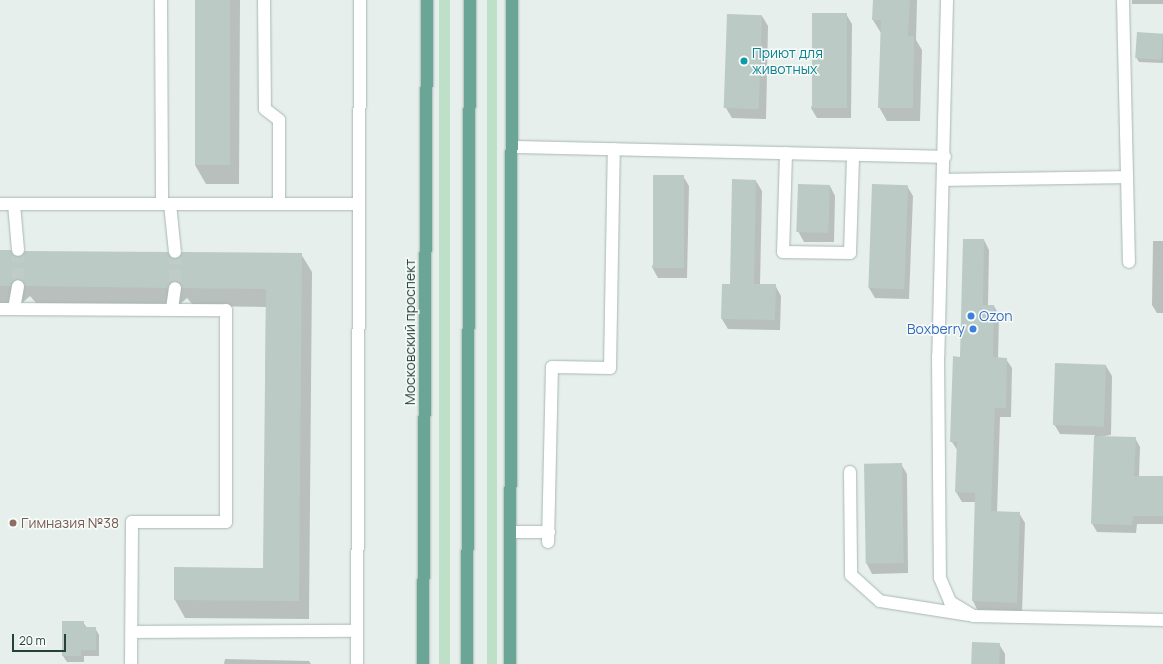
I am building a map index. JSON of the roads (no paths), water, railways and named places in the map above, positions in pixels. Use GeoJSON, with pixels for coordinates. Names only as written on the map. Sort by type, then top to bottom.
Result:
{"type":"FeatureCollection","features":[{"type":"Feature","properties":{"kind":"main road","name":"Московский проспект"},"geometry":{"type":"LineString","coordinates":[[423,664],[427,0]]}},
{"type":"Feature","properties":{"kind":"main road"},"geometry":{"type":"LineString","coordinates":[[467,664],[470,0]]}},
{"type":"Feature","properties":{"kind":"main road"},"geometry":{"type":"LineString","coordinates":[[510,664],[512,0]]}},
{"type":"Feature","properties":{"kind":"street"},"geometry":{"type":"LineString","coordinates":[[161,0],[166,204],[175,252]]}},
{"type":"Feature","properties":{"kind":"street"},"geometry":{"type":"LineString","coordinates":[[264,0],[265,109],[279,120],[280,204]]}},
{"type":"Feature","properties":{"kind":"street"},"geometry":{"type":"LineString","coordinates":[[357,664],[360,0]]}},
{"type":"Feature","properties":{"kind":"street"},"geometry":{"type":"LineString","coordinates":[[946,0],[945,157],[938,356],[940,578],[950,602],[973,616]]}},
{"type":"Feature","properties":{"kind":"street"},"geometry":{"type":"LineString","coordinates":[[1123,0],[1129,262]]}},
{"type":"Feature","properties":{"kind":"street"},"geometry":{"type":"LineString","coordinates":[[512,147],[945,157]]}},
{"type":"Feature","properties":{"kind":"street"},"geometry":{"type":"LineString","coordinates":[[510,532],[549,537],[552,367],[610,368],[614,149]]}},
{"type":"Feature","properties":{"kind":"street"},"geometry":{"type":"LineString","coordinates":[[786,153],[783,252],[850,253],[853,155]]}},
{"type":"Feature","properties":{"kind":"street"},"geometry":{"type":"LineString","coordinates":[[944,180],[1127,177]]}},
{"type":"Feature","properties":{"kind":"street"},"geometry":{"type":"LineString","coordinates":[[0,204],[359,204]]}},
{"type":"Feature","properties":{"kind":"street"},"geometry":{"type":"LineString","coordinates":[[14,204],[18,250]]}},
{"type":"Feature","properties":{"kind":"street"},"geometry":{"type":"LineString","coordinates":[[14,309],[18,286]]}},
{"type":"Feature","properties":{"kind":"street"},"geometry":{"type":"LineString","coordinates":[[172,309],[175,288]]}},
{"type":"Feature","properties":{"kind":"street"},"geometry":{"type":"LineString","coordinates":[[0,309],[226,310],[226,522],[132,522],[131,664]]}},
{"type":"Feature","properties":{"kind":"street"},"geometry":{"type":"LineString","coordinates":[[850,472],[851,575],[880,601],[973,616],[1163,620]]}},
{"type":"Feature","properties":{"kind":"street"},"geometry":{"type":"LineString","coordinates":[[132,632],[357,631]]}},
{"type":"Feature","properties":{"kind":"tunnel"},"geometry":{"type":"LineString","coordinates":[[18,250],[18,286]]}},
{"type":"Feature","properties":{"kind":"tunnel"},"geometry":{"type":"LineString","coordinates":[[175,252],[175,288]]}},
{"type":"Feature","properties":{"kind":"place","name":"Приют для животных"},"geometry":{"type":"Point","coordinates":[744,61]}},
{"type":"Feature","properties":{"kind":"place","name":"Ozon"},"geometry":{"type":"Point","coordinates":[971,316]}},
{"type":"Feature","properties":{"kind":"place","name":"Boxberry"},"geometry":{"type":"Point","coordinates":[973,329]}},
{"type":"Feature","properties":{"kind":"place","name":"Гимназия №38"},"geometry":{"type":"Point","coordinates":[13,523]}}]}
